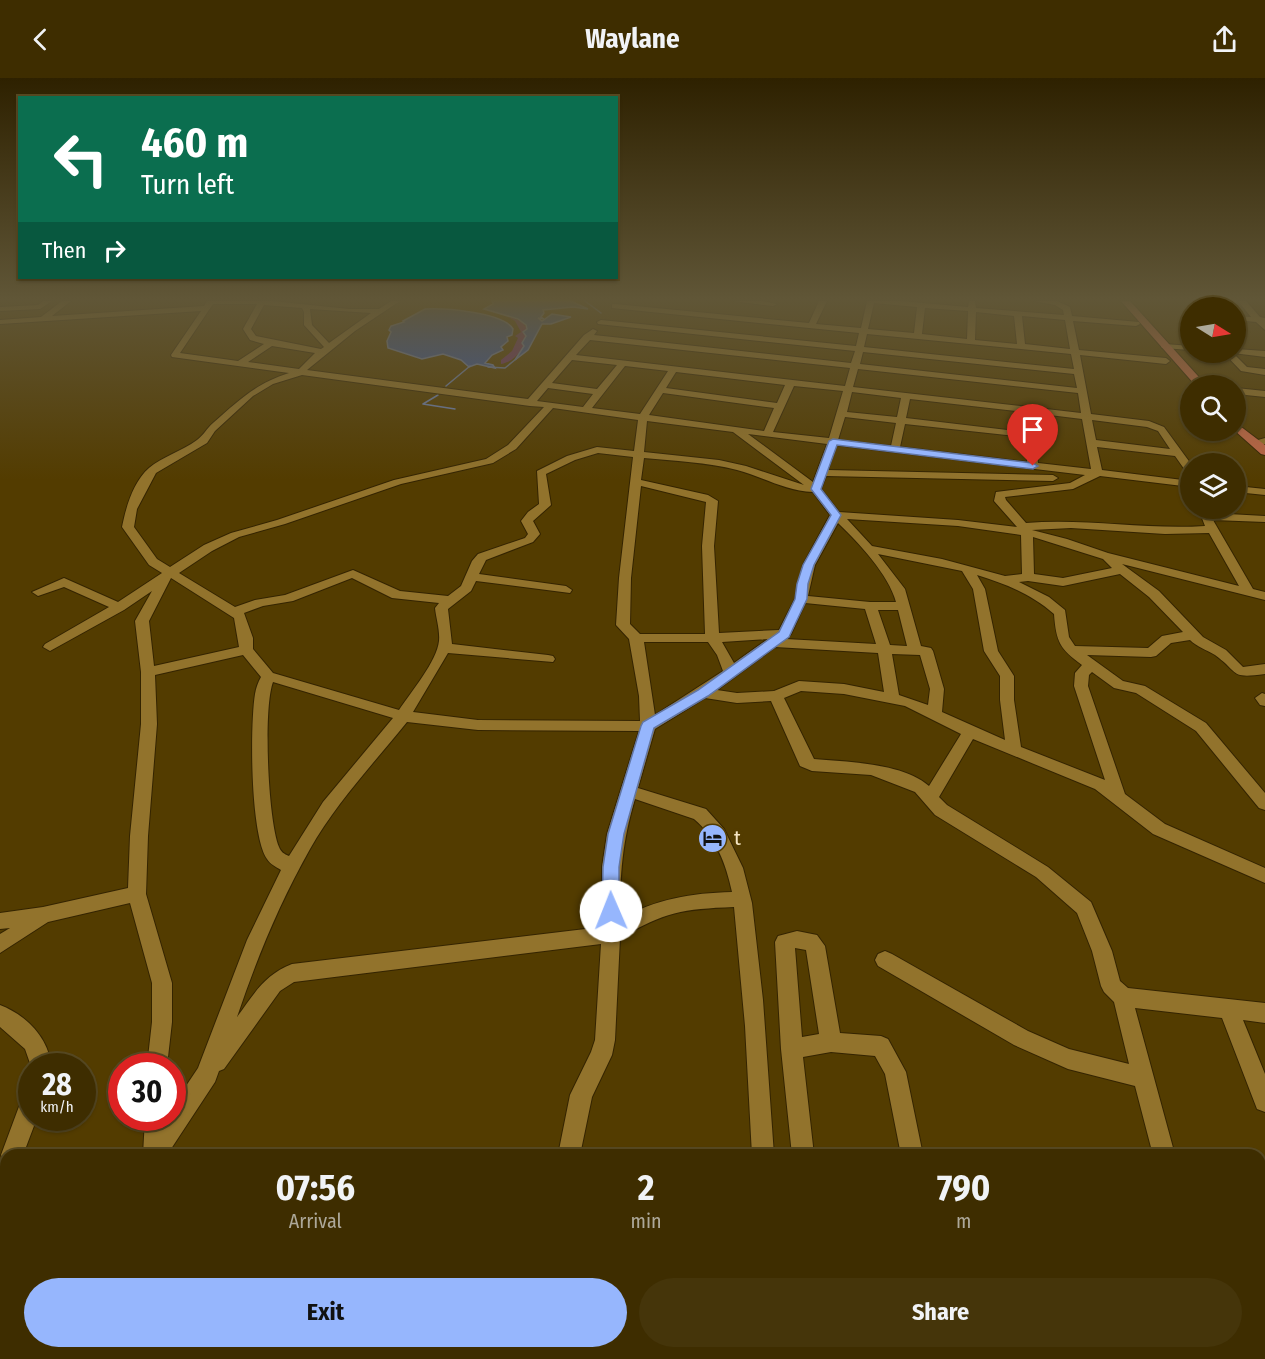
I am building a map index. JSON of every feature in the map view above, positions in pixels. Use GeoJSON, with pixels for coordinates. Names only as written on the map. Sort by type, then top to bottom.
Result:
{"type":"FeatureCollection","features":[{"type":"Feature","properties":{"kind":"main road"},"geometry":{"type":"LineString","coordinates":[[1166,361],[1181,375]]}},
{"type":"Feature","properties":{"kind":"main road"},"geometry":{"type":"LineString","coordinates":[[1179,361],[1192,375]]}},
{"type":"Feature","properties":{"kind":"main road"},"geometry":{"type":"LineString","coordinates":[[1246,427],[1262,445]]}},
{"type":"Feature","properties":{"kind":"main road"},"geometry":{"type":"LineString","coordinates":[[1246,433],[1262,445]]}},
{"type":"Feature","properties":{"kind":"street"},"geometry":{"type":"LineString","coordinates":[[216,361],[767,434],[1033,466],[1093,476]]}},
{"type":"Feature","properties":{"kind":"street"},"geometry":{"type":"LineString","coordinates":[[239,364],[244,361]]}},
{"type":"Feature","properties":{"kind":"street"},"geometry":{"type":"LineString","coordinates":[[311,361],[300,372],[270,382],[250,394],[212,429],[203,441],[152,471],[140,489],[131,510],[128,527],[146,555],[169,576],[235,612],[242,620],[246,650],[268,676],[403,716],[478,725],[648,726],[703,693],[779,639],[801,599],[809,565],[836,515]]}},
{"type":"Feature","properties":{"kind":"street"},"geometry":{"type":"LineString","coordinates":[[530,403],[566,361]]}},
{"type":"Feature","properties":{"kind":"street"},"geometry":{"type":"LineString","coordinates":[[611,361],[1087,416],[1155,426],[1161,429],[1180,456]]}},
{"type":"Feature","properties":{"kind":"street"},"geometry":{"type":"LineString","coordinates":[[654,366],[657,361]]}},
{"type":"Feature","properties":{"kind":"street"},"geometry":{"type":"LineString","coordinates":[[806,361],[1083,391]]}},
{"type":"Feature","properties":{"kind":"street"},"geometry":{"type":"LineString","coordinates":[[816,489],[850,389],[855,361]]}},
{"type":"Feature","properties":{"kind":"street"},"geometry":{"type":"LineString","coordinates":[[971,361],[1079,372]]}},
{"type":"Feature","properties":{"kind":"street"},"geometry":{"type":"LineString","coordinates":[[1077,361],[1092,443],[1093,476]]}},
{"type":"Feature","properties":{"kind":"street"},"geometry":{"type":"LineString","coordinates":[[585,410],[624,362]]}},
{"type":"Feature","properties":{"kind":"street"},"geometry":{"type":"LineString","coordinates":[[1239,363],[1245,369],[1265,372]]}},
{"type":"Feature","properties":{"kind":"street"},"geometry":{"type":"LineString","coordinates":[[570,1149],[581,1095],[601,1055],[605,1040],[611,933],[611,867],[616,834],[648,726],[646,696],[636,638],[623,624],[625,578],[643,417],[674,368]]}},
{"type":"Feature","properties":{"kind":"street"},"geometry":{"type":"LineString","coordinates":[[270,382],[279,370]]}},
{"type":"Feature","properties":{"kind":"street"},"geometry":{"type":"LineString","coordinates":[[767,434],[791,382]]}},
{"type":"Feature","properties":{"kind":"street"},"geometry":{"type":"LineString","coordinates":[[544,385],[599,392]]}},
{"type":"Feature","properties":{"kind":"street"},"geometry":{"type":"LineString","coordinates":[[660,390],[780,406]]}},
{"type":"Feature","properties":{"kind":"street"},"geometry":{"type":"LineString","coordinates":[[1246,392],[1265,394]]}},
{"type":"Feature","properties":{"kind":"street"},"geometry":{"type":"LineString","coordinates":[[894,449],[906,395]]}},
{"type":"Feature","properties":{"kind":"street"},"geometry":{"type":"LineString","coordinates":[[50,647],[169,576],[208,548],[235,535],[281,522],[398,482],[489,461],[512,447],[550,406]]}},
{"type":"Feature","properties":{"kind":"street"},"geometry":{"type":"LineString","coordinates":[[1028,409],[1033,466]]}},
{"type":"Feature","properties":{"kind":"street"},"geometry":{"type":"LineString","coordinates":[[842,414],[1030,435]]}},
{"type":"Feature","properties":{"kind":"street"},"geometry":{"type":"LineString","coordinates":[[733,428],[816,489],[836,515],[868,549],[899,589],[915,650]]}},
{"type":"Feature","properties":{"kind":"street"},"geometry":{"type":"LineString","coordinates":[[1092,443],[1178,453]]}},
{"type":"Feature","properties":{"kind":"street"},"geometry":{"type":"LineString","coordinates":[[207,1074],[257,940],[292,867],[316,825],[403,716],[427,680],[444,648],[446,639],[441,608],[448,600],[467,588],[478,561],[482,557],[532,538],[534,531],[527,522],[532,514],[545,505],[541,473],[591,451],[640,454],[730,465],[797,488],[816,489]]}},
{"type":"Feature","properties":{"kind":"street"},"geometry":{"type":"LineString","coordinates":[[822,473],[1093,476],[1180,483]]}},
{"type":"Feature","properties":{"kind":"street"},"geometry":{"type":"LineString","coordinates":[[1028,577],[1025,530],[1000,501],[1000,494],[1073,486],[1093,476]]}},
{"type":"Feature","properties":{"kind":"street"},"geometry":{"type":"LineString","coordinates":[[637,482],[704,497],[712,501],[708,546],[712,638],[724,654],[731,674]]}},
{"type":"Feature","properties":{"kind":"street"},"geometry":{"type":"LineString","coordinates":[[1246,490],[1265,492]]}},
{"type":"Feature","properties":{"kind":"street"},"geometry":{"type":"LineString","coordinates":[[836,515],[887,516],[1025,530],[1104,556],[1265,596]]}},
{"type":"Feature","properties":{"kind":"street"},"geometry":{"type":"LineString","coordinates":[[1246,517],[1265,519]]}},
{"type":"Feature","properties":{"kind":"street"},"geometry":{"type":"LineString","coordinates":[[1207,519],[1248,591]]}},
{"type":"Feature","properties":{"kind":"street"},"geometry":{"type":"LineString","coordinates":[[1025,530],[1061,524],[1169,531],[1212,529]]}},
{"type":"Feature","properties":{"kind":"street"},"geometry":{"type":"LineString","coordinates":[[868,549],[932,558],[1026,589],[1058,610],[1063,640],[1071,650],[1119,685],[1140,689],[1201,727],[1265,804]]}},
{"type":"Feature","properties":{"kind":"street"},"geometry":{"type":"LineString","coordinates":[[1104,556],[1168,607],[1194,635],[1242,671],[1265,669]]}},
{"type":"Feature","properties":{"kind":"street"},"geometry":{"type":"LineString","coordinates":[[968,570],[979,589],[991,651],[1007,676],[1007,700],[1014,749]]}},
{"type":"Feature","properties":{"kind":"street"},"geometry":{"type":"LineString","coordinates":[[979,589],[1004,580],[1028,577],[1063,582],[1124,570]]}},
{"type":"Feature","properties":{"kind":"street"},"geometry":{"type":"LineString","coordinates":[[235,612],[260,603],[288,598],[353,574],[397,595],[448,600]]}},
{"type":"Feature","properties":{"kind":"street"},"geometry":{"type":"LineString","coordinates":[[158,1053],[162,1022],[162,982],[137,894],[139,836],[149,724],[148,672],[142,621],[169,576]]}},
{"type":"Feature","properties":{"kind":"street"},"geometry":{"type":"LineString","coordinates":[[473,577],[566,590]]}},
{"type":"Feature","properties":{"kind":"street"},"geometry":{"type":"LineString","coordinates":[[38,592],[64,582],[119,607]]}},
{"type":"Feature","properties":{"kind":"street"},"geometry":{"type":"LineString","coordinates":[[801,599],[870,606],[904,606]]}},
{"type":"Feature","properties":{"kind":"street"},"geometry":{"type":"LineString","coordinates":[[870,606],[884,648],[892,698]]}},
{"type":"Feature","properties":{"kind":"street"},"geometry":{"type":"LineString","coordinates":[[1071,650],[1151,653],[1167,639],[1194,635]]}},
{"type":"Feature","properties":{"kind":"street"},"geometry":{"type":"LineString","coordinates":[[636,638],[779,639],[927,652],[936,689],[934,713]]}},
{"type":"Feature","properties":{"kind":"street"},"geometry":{"type":"LineString","coordinates":[[444,648],[548,659]]}},
{"type":"Feature","properties":{"kind":"street"},"geometry":{"type":"LineString","coordinates":[[148,672],[246,650]]}},
{"type":"Feature","properties":{"kind":"street"},"geometry":{"type":"LineString","coordinates":[[1091,665],[1082,673],[1081,686],[1110,765],[1117,795]]}},
{"type":"Feature","properties":{"kind":"street"},"geometry":{"type":"LineString","coordinates":[[268,676],[263,688],[261,714],[262,789],[268,842],[276,857],[292,867]]}},
{"type":"Feature","properties":{"kind":"street"},"geometry":{"type":"LineString","coordinates":[[703,693],[737,698],[776,696],[799,686],[844,689],[909,702],[970,732],[1101,785],[1159,829],[1265,876]]}},
{"type":"Feature","properties":{"kind":"street"},"geometry":{"type":"LineString","coordinates":[[776,696],[806,762],[872,769],[909,782],[931,797],[941,810],[1042,872],[1084,908],[1112,986],[1124,997],[1162,1149]]}},
{"type":"Feature","properties":{"kind":"street"},"geometry":{"type":"LineString","coordinates":[[931,797],[970,732]]}},
{"type":"Feature","properties":{"kind":"street"},"geometry":{"type":"LineString","coordinates":[[628,791],[700,814],[707,819],[728,852],[737,876],[741,899],[758,1051],[763,1149]]}},
{"type":"Feature","properties":{"kind":"street"},"geometry":{"type":"LineString","coordinates":[[0,921],[43,915],[137,894]]}},
{"type":"Feature","properties":{"kind":"street"},"geometry":{"type":"LineString","coordinates":[[157,1149],[207,1074],[273,986],[292,972],[611,933],[651,912],[669,906],[694,901],[741,899]]}},
{"type":"Feature","properties":{"kind":"street"},"geometry":{"type":"LineString","coordinates":[[0,945],[43,915]]}},
{"type":"Feature","properties":{"kind":"street"},"geometry":{"type":"LineString","coordinates":[[802,1149],[792,1049],[785,942],[789,940],[810,941],[815,946],[831,1042]]}},
{"type":"Feature","properties":{"kind":"street"},"geometry":{"type":"LineString","coordinates":[[885,960],[1021,1038],[1068,1059],[1144,1078]]}},
{"type":"Feature","properties":{"kind":"street"},"geometry":{"type":"LineString","coordinates":[[1124,997],[1265,1013]]}},
{"type":"Feature","properties":{"kind":"street"},"geometry":{"type":"LineString","coordinates":[[1228,1008],[1265,1101]]}},
{"type":"Feature","properties":{"kind":"street"},"geometry":{"type":"LineString","coordinates":[[0,1015],[27,1034],[38,1053]]}},
{"type":"Feature","properties":{"kind":"street"},"geometry":{"type":"LineString","coordinates":[[792,1049],[831,1042],[881,1046],[895,1072],[911,1149]]}},
{"type":"Feature","properties":{"kind":"street"},"geometry":{"type":"LineString","coordinates":[[14,1149],[21,1131]]}},
{"type":"Feature","properties":{"kind":"street"},"geometry":{"type":"LineString","coordinates":[[154,1149],[155,1131]]}},
{"type":"Feature","properties":{"kind":"water"},"geometry":{"type":"Polygon","coordinates":[[[462,361],[487,361],[485,363],[495,368],[477,364],[469,367],[462,361]]]}},
{"type":"Feature","properties":{"kind":"waterway"},"geometry":{"type":"LineString","coordinates":[[488,367],[505,368],[514,361]]}},
{"type":"Feature","properties":{"kind":"waterway"},"geometry":{"type":"LineString","coordinates":[[446,386],[470,366]]}},
{"type":"Feature","properties":{"kind":"waterway"},"geometry":{"type":"LineString","coordinates":[[438,395],[423,404],[455,409]]}},
{"type":"Feature","properties":{"kind":"place","name":"t"},"geometry":{"type":"Point","coordinates":[713,838]}},
{"type":"Feature","properties":{"kind":"route"},"geometry":{"type":"LineString","coordinates":[[611,911],[611,867],[616,834],[648,726],[703,693],[784,634],[801,599],[809,565],[836,515],[816,489],[833,441],[1033,466]]}}]}
